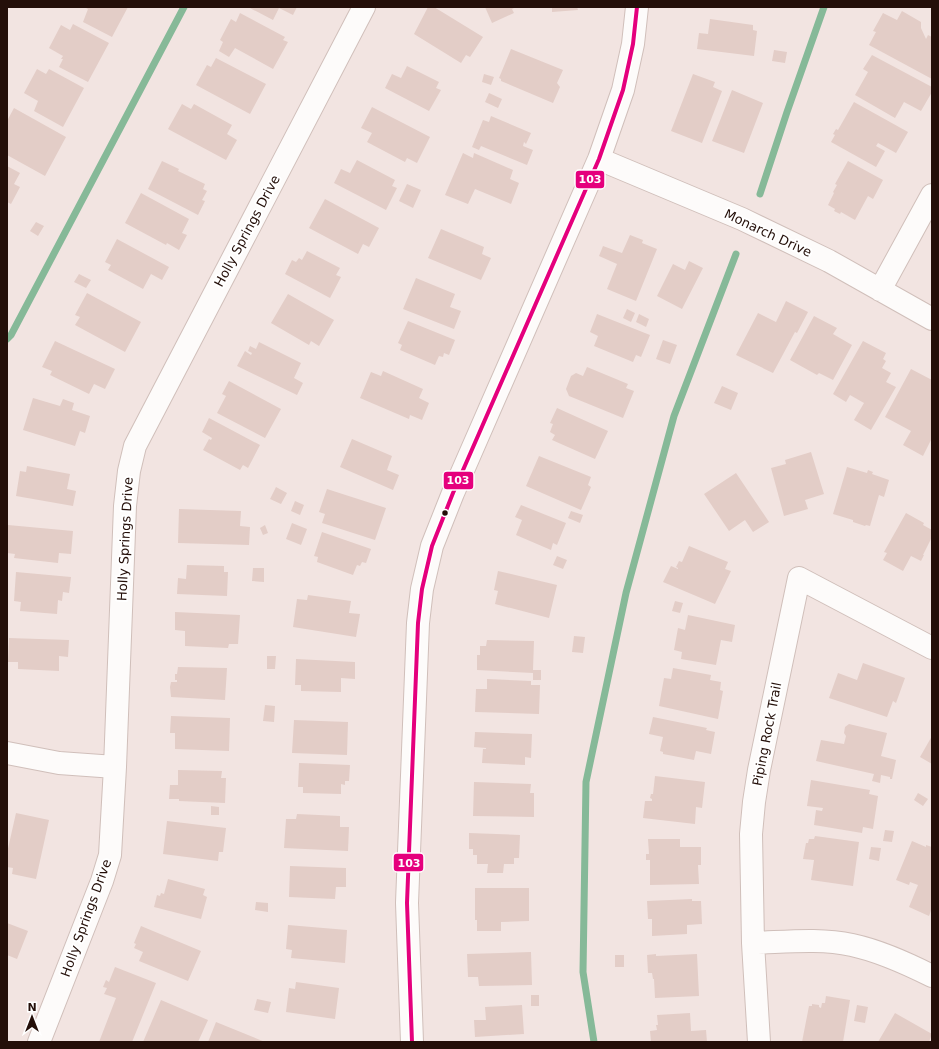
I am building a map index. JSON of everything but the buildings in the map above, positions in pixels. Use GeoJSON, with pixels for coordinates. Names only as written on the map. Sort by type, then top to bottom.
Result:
{"type":"FeatureCollection","features":[{"type":"Feature","properties":{"kind":"street","name":"Holly Springs Drive"},"geometry":{"type":"LineString","coordinates":[[39,1042],[102,881],[110,855],[115,767],[125,506],[129,471],[135,446],[364,7]]}},
{"type":"Feature","properties":{"kind":"street"},"geometry":{"type":"LineString","coordinates":[[412,1042],[407,903],[418,623],[422,589],[432,546],[453,493],[599,159],[623,90],[633,44],[637,7]]}},
{"type":"Feature","properties":{"kind":"street","name":"Monarch Drive"},"geometry":{"type":"LineString","coordinates":[[599,159],[742,219],[829,261],[932,319]]}},
{"type":"Feature","properties":{"kind":"street"},"geometry":{"type":"LineString","coordinates":[[880,290],[932,195]]}},
{"type":"Feature","properties":{"kind":"street","name":"Piping Rock Trail"},"geometry":{"type":"LineString","coordinates":[[759,1042],[753,943],[751,834],[754,802],[798,578],[932,648]]}},
{"type":"Feature","properties":{"kind":"street"},"geometry":{"type":"LineString","coordinates":[[7,753],[59,763],[115,767]]}},
{"type":"Feature","properties":{"kind":"street"},"geometry":{"type":"LineString","coordinates":[[753,943],[816,941],[851,945],[879,953],[908,964],[932,976]]}},
{"type":"Feature","properties":{"kind":"waterway"},"geometry":{"type":"LineString","coordinates":[[7,339],[11,335],[184,7]]}},
{"type":"Feature","properties":{"kind":"waterway"},"geometry":{"type":"LineString","coordinates":[[760,194],[824,7]]}},
{"type":"Feature","properties":{"kind":"waterway"},"geometry":{"type":"LineString","coordinates":[[594,1042],[583,972],[586,782],[626,593],[674,416],[736,254]]}},
{"type":"Feature","properties":{"kind":"transit line","name":"103"},"geometry":{"type":"LineString","coordinates":[[412,1042],[407,903],[418,623],[422,589],[432,546],[453,493],[599,159],[623,90],[633,44],[637,7]]}}]}
